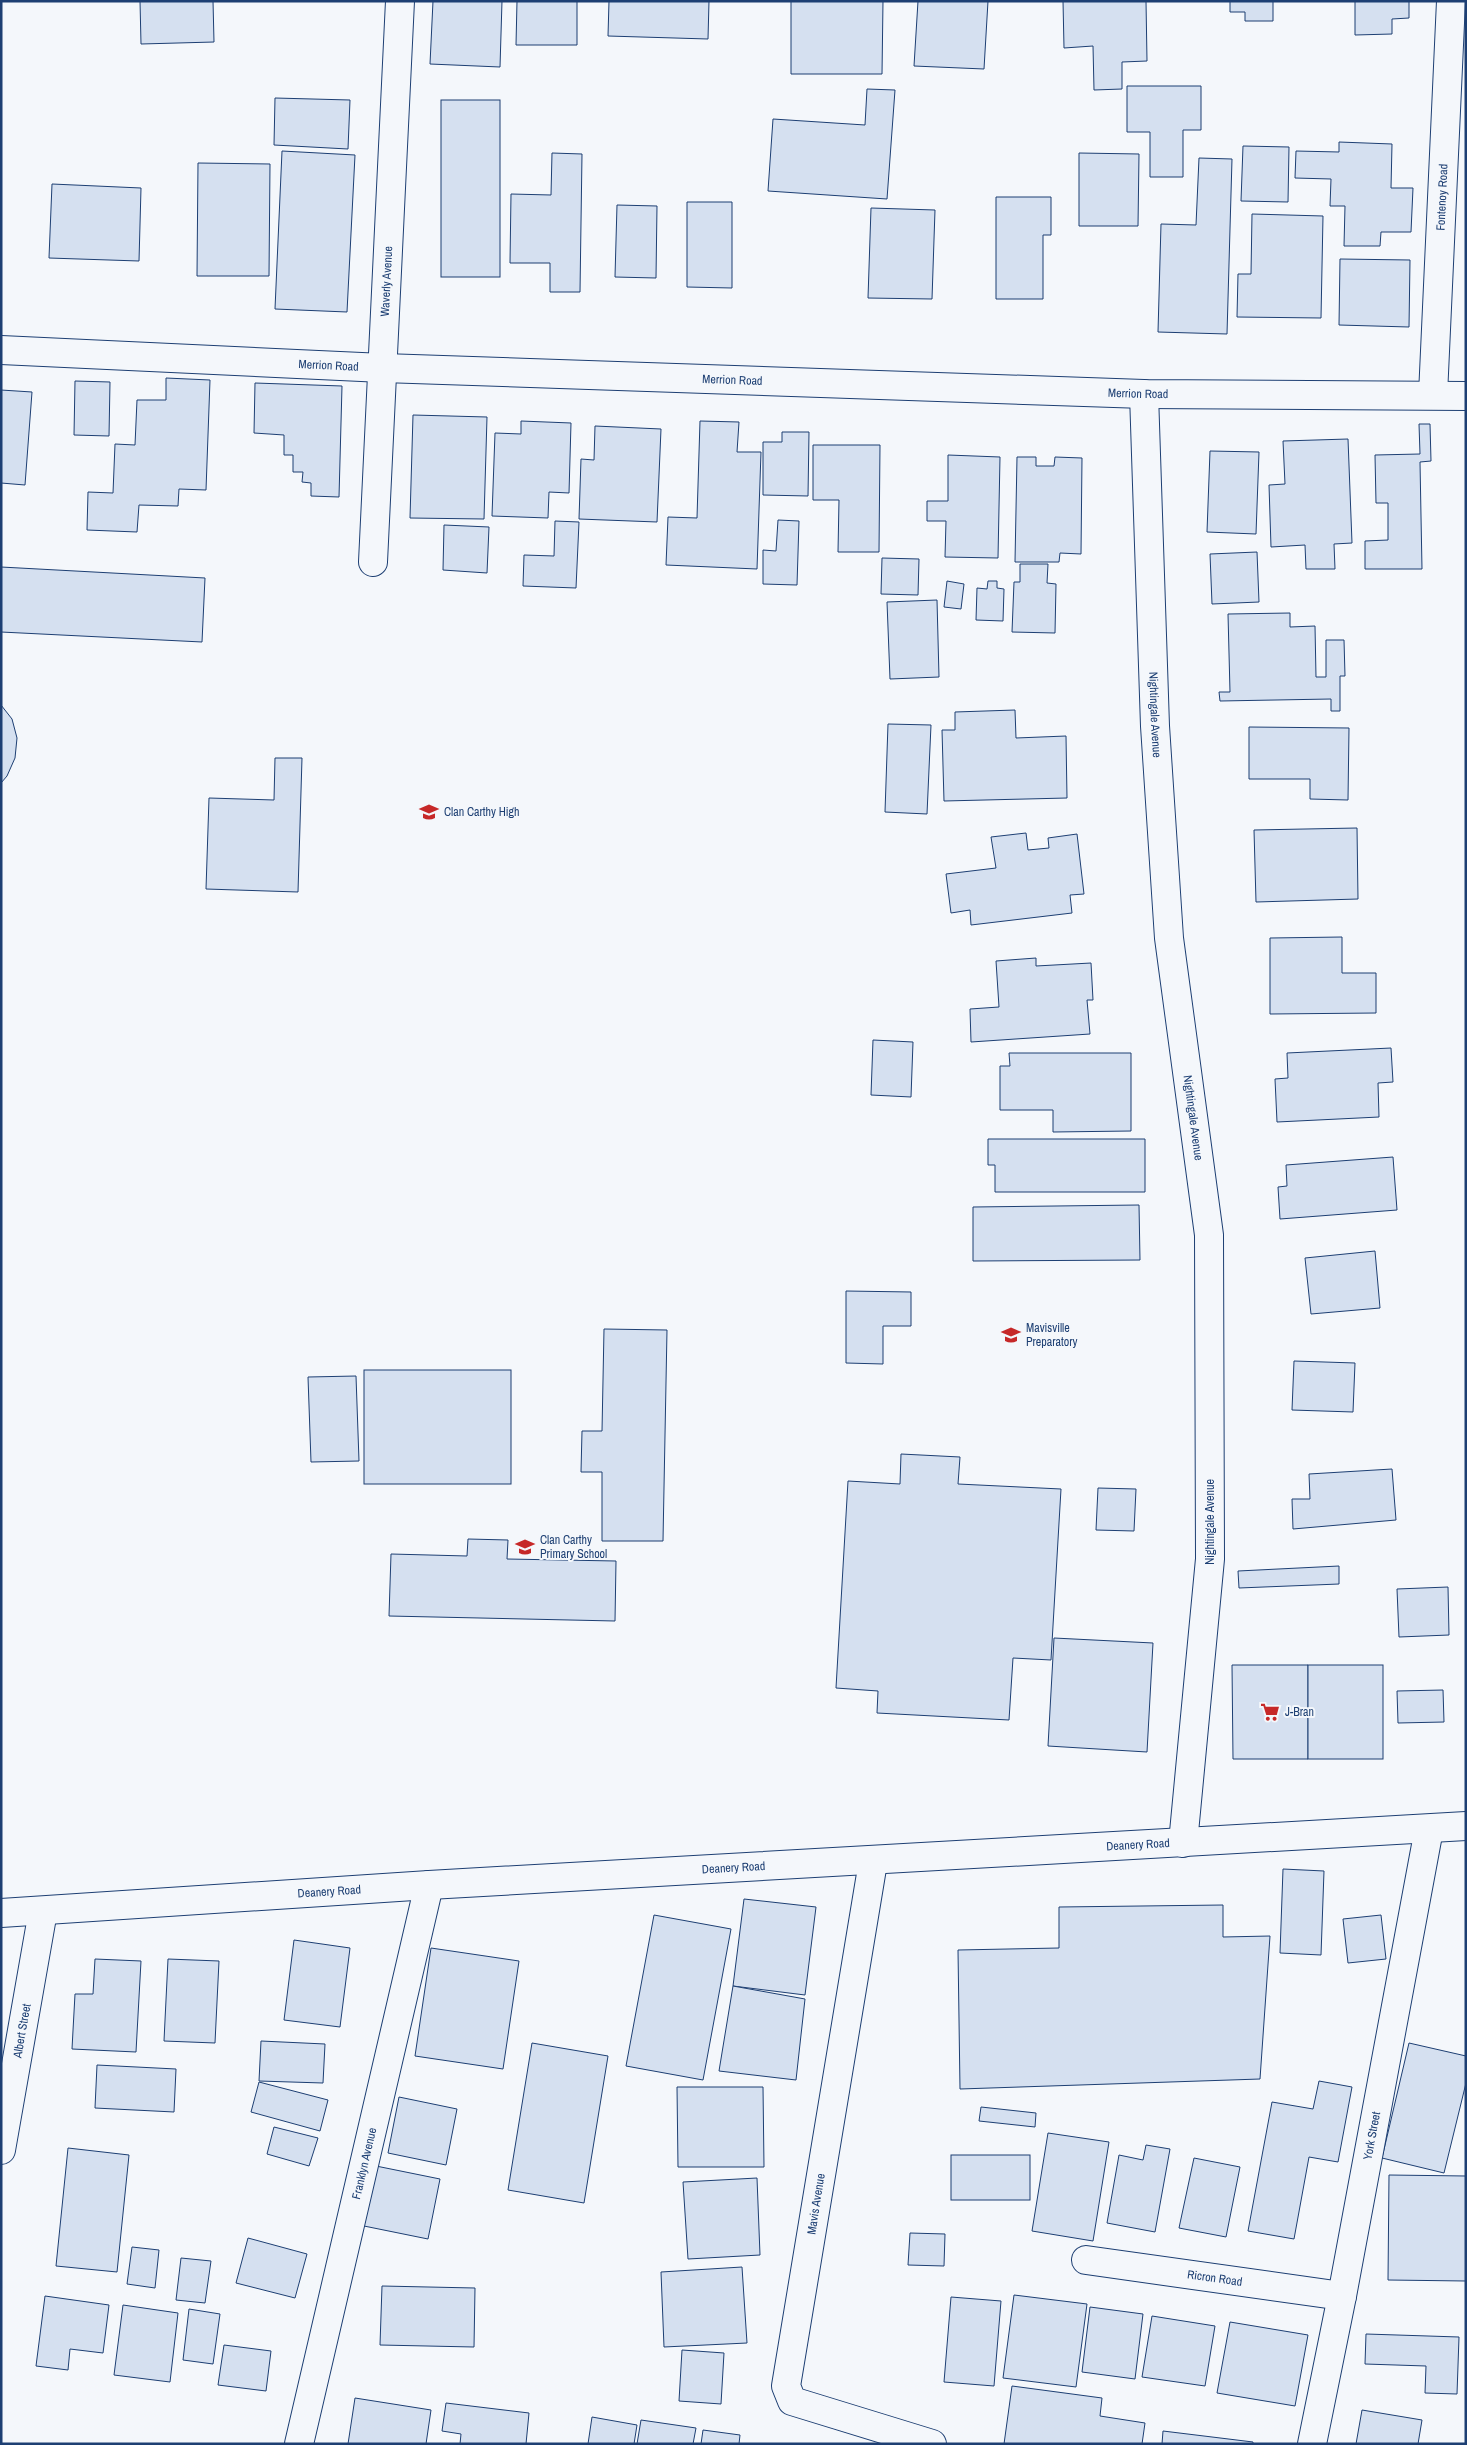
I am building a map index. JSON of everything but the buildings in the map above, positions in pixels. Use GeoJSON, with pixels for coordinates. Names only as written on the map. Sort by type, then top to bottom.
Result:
{"type":"FeatureCollection","features":[{"type":"Feature","properties":{"kind":"street","name":"Waverly Avenue"},"geometry":{"type":"LineString","coordinates":[[373,562],[400,1]]}},
{"type":"Feature","properties":{"kind":"street","name":"Fontenoy Road"},"geometry":{"type":"LineString","coordinates":[[1433,395],[1451,1]]}},
{"type":"Feature","properties":{"kind":"street","name":"Merrion Road"},"geometry":{"type":"LineString","coordinates":[[1,350],[383,368],[1144,394],[1466,396]]}},
{"type":"Feature","properties":{"kind":"street","name":"Nightingale Avenue"},"geometry":{"type":"LineString","coordinates":[[1144,394],[1155,726],[1169,938],[1209,1234],[1210,1559],[1183,1843]]}},
{"type":"Feature","properties":{"kind":"street","name":"Deanery Road"},"geometry":{"type":"LineString","coordinates":[[1,1913],[429,1886],[873,1862],[1466,1826]]}},
{"type":"Feature","properties":{"kind":"street","name":"York Street"},"geometry":{"type":"LineString","coordinates":[[1312,2444],[1342,2296],[1429,1828]]}},
{"type":"Feature","properties":{"kind":"street","name":"Mavis Avenue"},"geometry":{"type":"LineString","coordinates":[[873,1862],[786,2386],[792,2401],[932,2444]]}},
{"type":"Feature","properties":{"kind":"street","name":"Franklyn Avenue"},"geometry":{"type":"LineString","coordinates":[[299,2444],[429,1886]]}},
{"type":"Feature","properties":{"kind":"street","name":"Albert Street"},"geometry":{"type":"LineString","coordinates":[[1,2150],[43,1911]]}},
{"type":"Feature","properties":{"kind":"street","name":"Ricron Road"},"geometry":{"type":"LineString","coordinates":[[1086,2260],[1342,2296]]}},
{"type":"Feature","properties":{"kind":"place","name":"Clan Carthy High"},"geometry":{"type":"Point","coordinates":[429,812]}},
{"type":"Feature","properties":{"kind":"place","name":"Mavisville Preparatory"},"geometry":{"type":"Point","coordinates":[1011,1335]}},
{"type":"Feature","properties":{"kind":"place","name":"Clan Carthy Primary School"},"geometry":{"type":"Point","coordinates":[525,1547]}},
{"type":"Feature","properties":{"kind":"place","name":"J-Bran"},"geometry":{"type":"Point","coordinates":[1270,1712]}}]}
